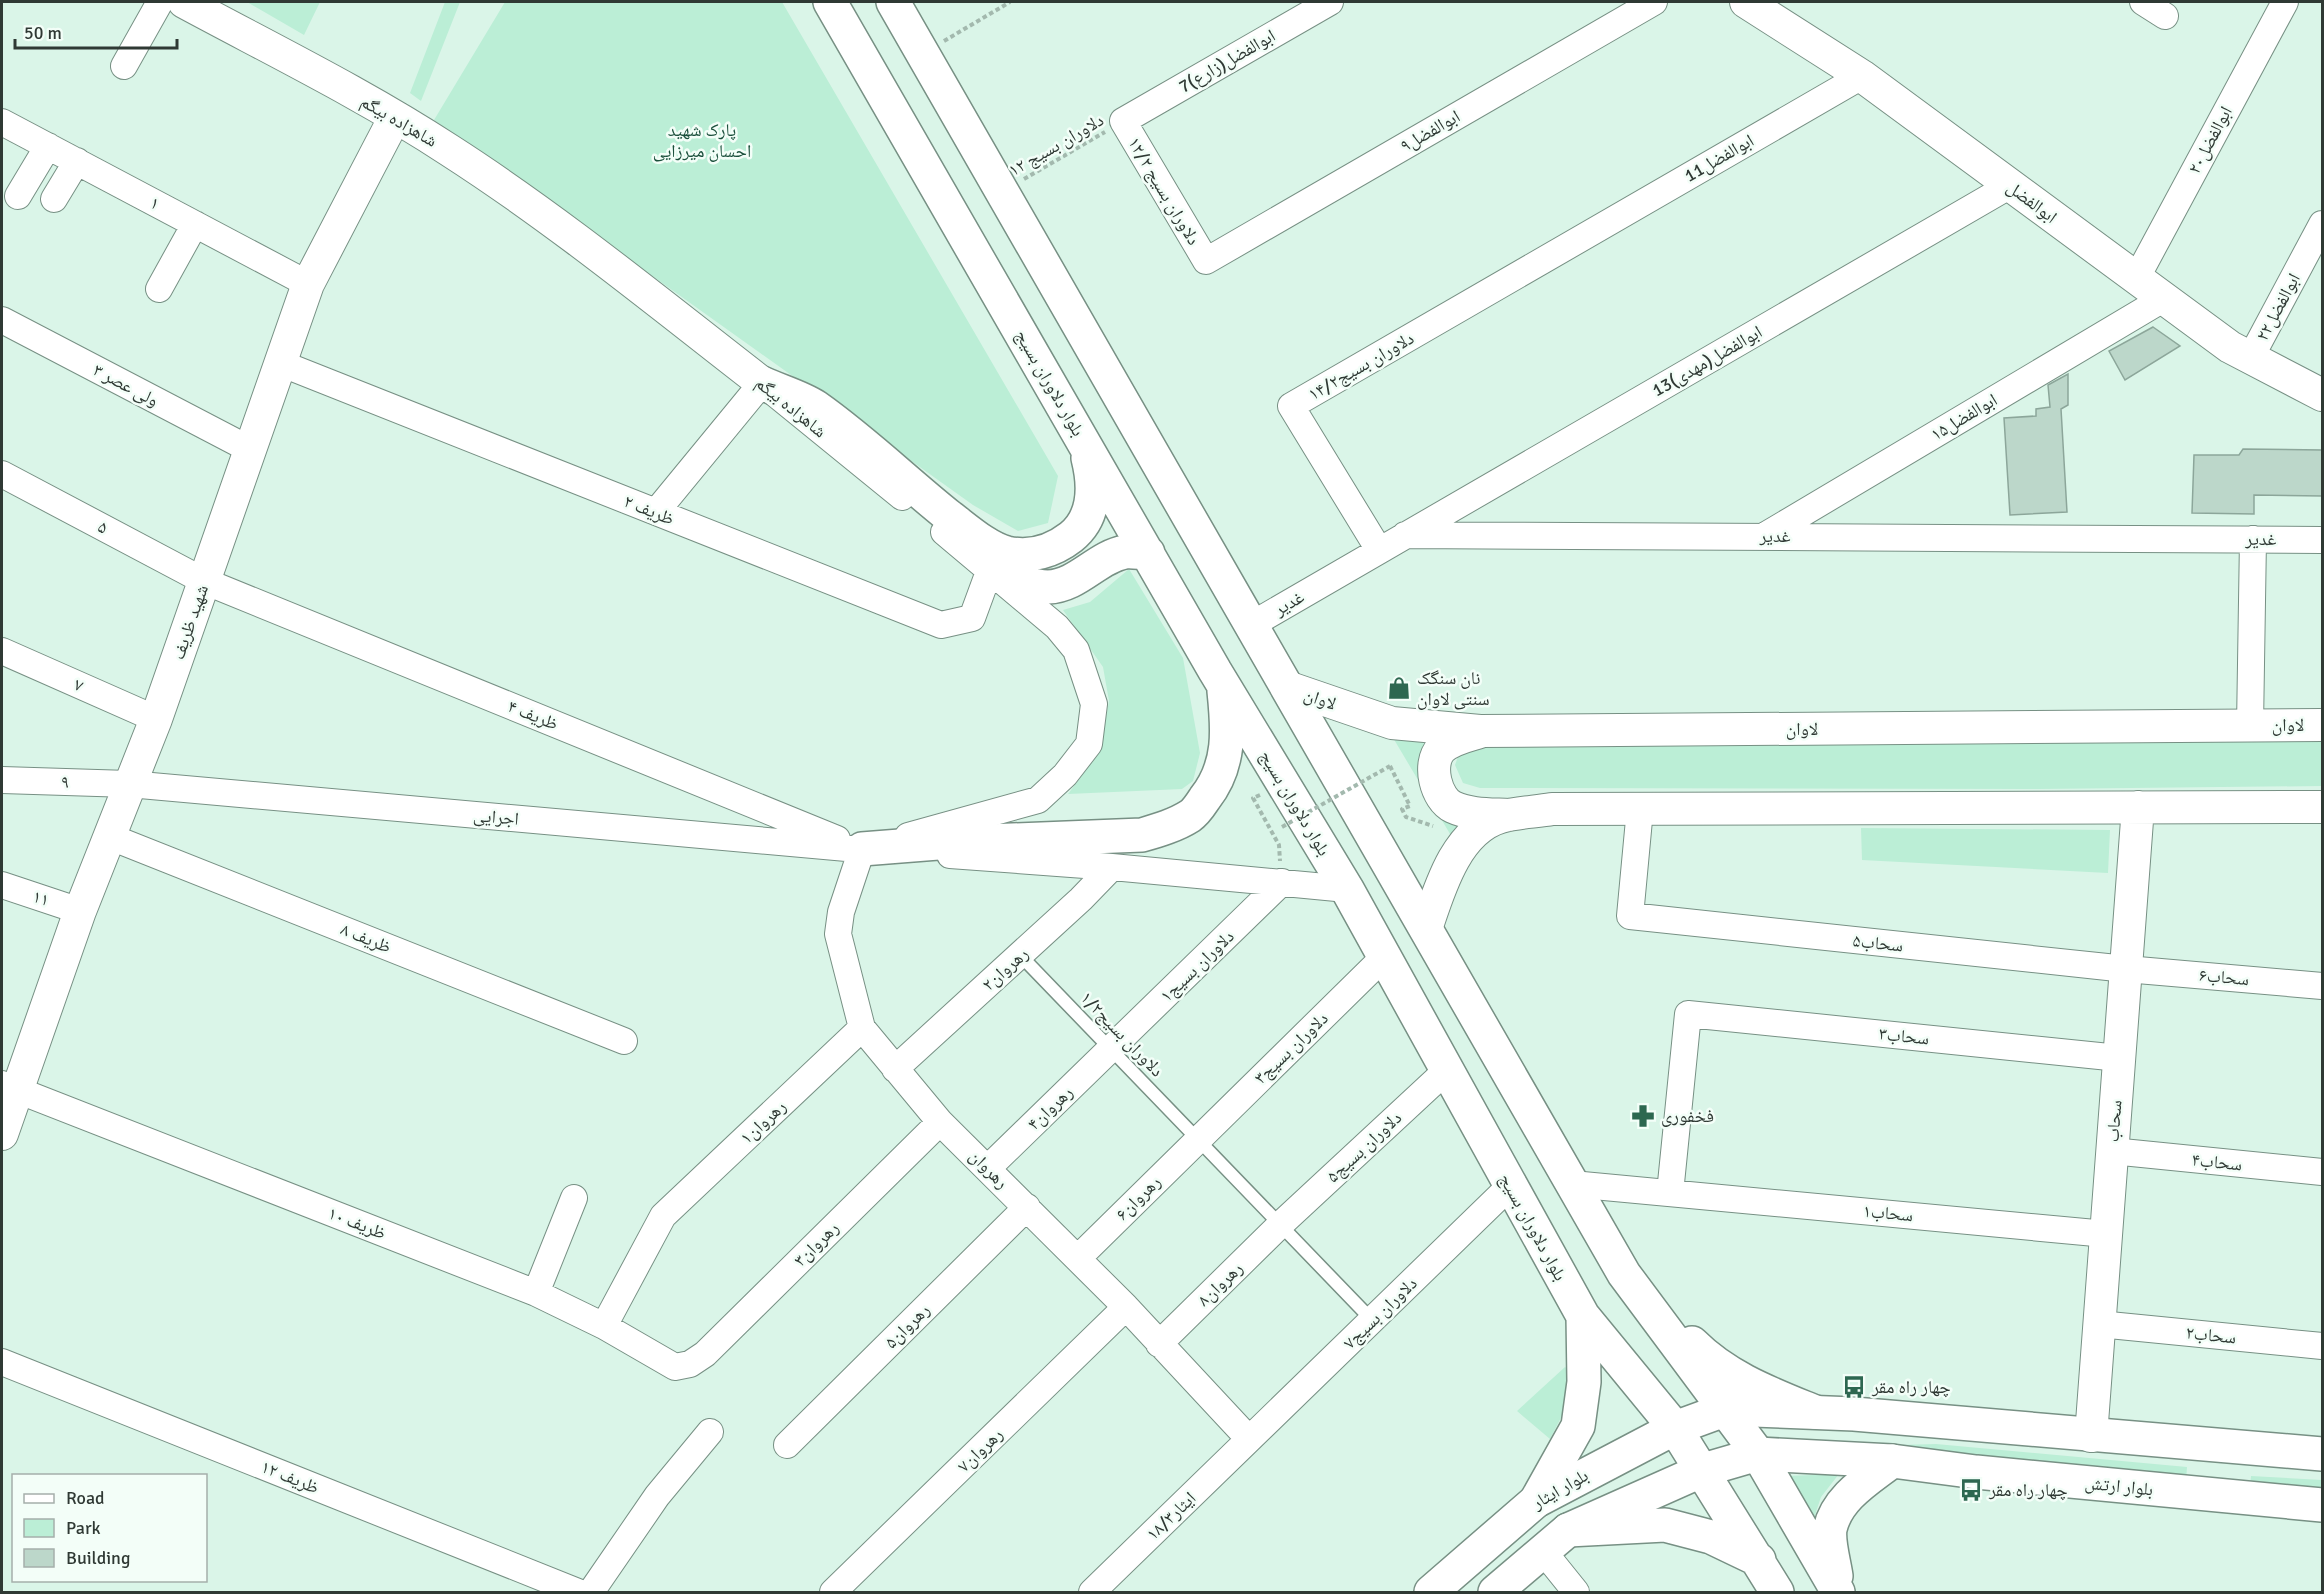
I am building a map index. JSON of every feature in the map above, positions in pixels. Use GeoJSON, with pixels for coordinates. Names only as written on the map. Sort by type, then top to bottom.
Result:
{"type":"FeatureCollection","features":[{"type":"Feature","properties":{"kind":"main road","name":"بلوار دلاوران بسیج"},"geometry":{"type":"LineString","coordinates":[[830,2],[1223,683],[1347,889],[1583,1316],[1675,1428],[1759,1560],[1777,1593]]}},
{"type":"Feature","properties":{"kind":"main road"},"geometry":{"type":"LineString","coordinates":[[893,2],[1624,1274],[1727,1409],[1758,1454],[1838,1592]]}},
{"type":"Feature","properties":{"kind":"main road"},"geometry":{"type":"LineString","coordinates":[[762,383],[815,406],[959,524],[1006,553],[1042,552],[1062,544],[1084,523],[1091,510],[1092,498],[1092,473],[1085,444]]}},
{"type":"Feature","properties":{"kind":"main road"},"geometry":{"type":"LineString","coordinates":[[990,569],[1019,581],[1050,587],[1070,581],[1107,559],[1125,552],[1148,553]]}},
{"type":"Feature","properties":{"kind":"main road"},"geometry":{"type":"LineString","coordinates":[[862,849],[938,843],[1142,835],[1170,826],[1192,815],[1220,774],[1227,750],[1228,729],[1223,683]]}},
{"type":"Feature","properties":{"kind":"main road"},"geometry":{"type":"LineString","coordinates":[[1624,1274],[1709,1360],[1747,1384],[1815,1412]]}},
{"type":"Feature","properties":{"kind":"main road"},"geometry":{"type":"LineString","coordinates":[[1536,1501],[1578,1426],[1584,1382],[1583,1316]]}},
{"type":"Feature","properties":{"kind":"main road"},"geometry":{"type":"LineString","coordinates":[[1727,1409],[1815,1412],[2322,1454]]}},
{"type":"Feature","properties":{"kind":"main road","name":"بلوار ایثار"},"geometry":{"type":"LineString","coordinates":[[1431,1593],[1536,1501],[1675,1428],[1727,1409]]}},
{"type":"Feature","properties":{"kind":"main road"},"geometry":{"type":"LineString","coordinates":[[2243,1499],[2245,1448]]}},
{"type":"Feature","properties":{"kind":"main road","name":"بلوار ارتش"},"geometry":{"type":"LineString","coordinates":[[1703,1470],[1758,1454],[1892,1461],[2243,1499],[2322,1505]]}},
{"type":"Feature","properties":{"kind":"main road"},"geometry":{"type":"LineString","coordinates":[[1838,1592],[1830,1530],[1851,1492],[1892,1461]]}},
{"type":"Feature","properties":{"kind":"main road"},"geometry":{"type":"LineString","coordinates":[[1495,1593],[1568,1530],[1703,1470]]}},
{"type":"Feature","properties":{"kind":"main road"},"geometry":{"type":"LineString","coordinates":[[1568,1530],[1665,1525],[1711,1538],[1759,1560]]}},
{"type":"Feature","properties":{"kind":"street"},"geometry":{"type":"LineString","coordinates":[[124,66],[160,2]]}},
{"type":"Feature","properties":{"kind":"street","name":"شاهزاده بیگم"},"geometry":{"type":"LineString","coordinates":[[184,2],[395,117],[451,151],[575,239],[762,383],[990,569],[1057,627],[1076,650],[1094,704],[1089,744],[1065,775],[1038,800],[862,849]]}},
{"type":"Feature","properties":{"kind":"street","name":"7ابوالفضل(زارع)"},"geometry":{"type":"LineString","coordinates":[[1123,121],[1330,2]]}},
{"type":"Feature","properties":{"kind":"street","name":"ابوالفضل۹"},"geometry":{"type":"LineString","coordinates":[[1206,261],[1654,2]]}},
{"type":"Feature","properties":{"kind":"street","name":"ابوالفضل"},"geometry":{"type":"LineString","coordinates":[[1746,2],[1862,76],[2230,347],[2322,395]]}},
{"type":"Feature","properties":{"kind":"street"},"geometry":{"type":"LineString","coordinates":[[2143,2],[2165,16]]}},
{"type":"Feature","properties":{"kind":"street","name":"ابوالفضل۲۰"},"geometry":{"type":"LineString","coordinates":[[2136,279],[2284,2]]}},
{"type":"Feature","properties":{"kind":"street","name":"11ابوالفضل"},"geometry":{"type":"LineString","coordinates":[[1576,241],[1862,76]]}},
{"type":"Feature","properties":{"kind":"street","name":"شهید ظریف"},"geometry":{"type":"LineString","coordinates":[[2,1134],[10,1087],[156,719],[308,284],[395,117]]}},
{"type":"Feature","properties":{"kind":"street","name":"دلاوران بسیج ۱۲/۲"},"geometry":{"type":"LineString","coordinates":[[1123,121],[1206,261]]}},
{"type":"Feature","properties":{"kind":"street","name":"۱"},"geometry":{"type":"LineString","coordinates":[[2,122],[308,284]]}},
{"type":"Feature","properties":{"kind":"street"},"geometry":{"type":"LineString","coordinates":[[18,196],[48,146]]}},
{"type":"Feature","properties":{"kind":"street"},"geometry":{"type":"LineString","coordinates":[[54,199],[77,161]]}},
{"type":"Feature","properties":{"kind":"street","name":"13ابوالفضل(مهدی)"},"geometry":{"type":"LineString","coordinates":[[1406,535],[2009,186]]}},
{"type":"Feature","properties":{"kind":"street"},"geometry":{"type":"LineString","coordinates":[[159,289],[195,224]]}},
{"type":"Feature","properties":{"kind":"street","name":"ابوالفضل۲۲"},"geometry":{"type":"LineString","coordinates":[[2251,357],[2322,224]]}},
{"type":"Feature","properties":{"kind":"street","name":"۱۴/۲دلاوران بسیج"},"geometry":{"type":"LineString","coordinates":[[1379,550],[1291,406],[1576,241]]}},
{"type":"Feature","properties":{"kind":"street","name":"ابوالفضل۱۵"},"geometry":{"type":"LineString","coordinates":[[1766,536],[2163,299]]}},
{"type":"Feature","properties":{"kind":"street","name":"ولی عصر ۳"},"geometry":{"type":"LineString","coordinates":[[2,320],[250,450]]}},
{"type":"Feature","properties":{"kind":"street","name":"ظریف ۲"},"geometry":{"type":"LineString","coordinates":[[280,363],[941,625],[972,618],[990,569]]}},
{"type":"Feature","properties":{"kind":"street"},"geometry":{"type":"LineString","coordinates":[[656,512],[762,383]]}},
{"type":"Feature","properties":{"kind":"street","name":"۵"},"geometry":{"type":"LineString","coordinates":[[2,474],[204,581]]}},
{"type":"Feature","properties":{"kind":"street","name":"غدیر"},"geometry":{"type":"LineString","coordinates":[[1251,625],[1406,535],[2322,540]]}},
{"type":"Feature","properties":{"kind":"street"},"geometry":{"type":"LineString","coordinates":[[2250,726],[2253,538]]}},
{"type":"Feature","properties":{"kind":"street","name":"ظریف ۴"},"geometry":{"type":"LineString","coordinates":[[204,581],[862,849]]}},
{"type":"Feature","properties":{"kind":"street","name":"۷"},"geometry":{"type":"LineString","coordinates":[[2,651],[156,719]]}},
{"type":"Feature","properties":{"kind":"street","name":"لاوان"},"geometry":{"type":"LineString","coordinates":[[1287,687],[1392,723],[1480,731],[2322,725]]}},
{"type":"Feature","properties":{"kind":"street"},"geometry":{"type":"LineString","coordinates":[[1480,731],[1454,740],[1439,751],[1434,771],[1439,793],[1452,807],[1475,813],[1510,815]]}},
{"type":"Feature","properties":{"kind":"street","name":"۹"},"geometry":{"type":"LineString","coordinates":[[2,780],[129,784]]}},
{"type":"Feature","properties":{"kind":"street","name":"اجرایی"},"geometry":{"type":"LineString","coordinates":[[129,784],[862,849],[1112,867],[1347,889]]}},
{"type":"Feature","properties":{"kind":"street","name":"سحاب"},"geometry":{"type":"LineString","coordinates":[[2091,1436],[2138,807]]}},
{"type":"Feature","properties":{"kind":"street"},"geometry":{"type":"LineString","coordinates":[[1426,930],[1444,876],[1468,838],[1499,817],[1552,809],[2322,807]]}},
{"type":"Feature","properties":{"kind":"street","name":"۵سحاب"},"geometry":{"type":"LineString","coordinates":[[1640,809],[1630,916],[2126,969]]}},
{"type":"Feature","properties":{"kind":"street","name":"ظریف ۸"},"geometry":{"type":"LineString","coordinates":[[108,836],[624,1041]]}},
{"type":"Feature","properties":{"kind":"street","name":"رهروان"},"geometry":{"type":"LineString","coordinates":[[862,849],[841,912],[838,934],[862,1028],[940,1122],[1126,1306],[1249,1439]]}},
{"type":"Feature","properties":{"kind":"street","name":"رهروان۲"},"geometry":{"type":"LineString","coordinates":[[895,1069],[1112,867]]}},
{"type":"Feature","properties":{"kind":"street","name":"دلاوران بسیج۱"},"geometry":{"type":"LineString","coordinates":[[1112,1049],[1282,882]]}},
{"type":"Feature","properties":{"kind":"street","name":"۱۱"},"geometry":{"type":"LineString","coordinates":[[2,885],[80,911]]}},
{"type":"Feature","properties":{"kind":"street","name":"دلاوران بسیج۳"},"geometry":{"type":"LineString","coordinates":[[1198,1139],[1384,957]]}},
{"type":"Feature","properties":{"kind":"street","name":"۶سحاب"},"geometry":{"type":"LineString","coordinates":[[2126,969],[2322,986]]}},
{"type":"Feature","properties":{"kind":"street","name":"۳سحاب"},"geometry":{"type":"LineString","coordinates":[[1670,1193],[1688,1014],[2119,1058]]}},
{"type":"Feature","properties":{"kind":"street","name":"رهروان۱"},"geometry":{"type":"LineString","coordinates":[[604,1326],[663,1216],[862,1028]]}},
{"type":"Feature","properties":{"kind":"street","name":"رهروان۴"},"geometry":{"type":"LineString","coordinates":[[987,1168],[1112,1049]]}},
{"type":"Feature","properties":{"kind":"street","name":"دلاوران بسیج۵"},"geometry":{"type":"LineString","coordinates":[[1281,1224],[1448,1069]]}},
{"type":"Feature","properties":{"kind":"street","name":"ظریف ۱۰"},"geometry":{"type":"LineString","coordinates":[[10,1087],[536,1293],[604,1326],[675,1367],[690,1364]]}},
{"type":"Feature","properties":{"kind":"street","name":"رهروان۳"},"geometry":{"type":"LineString","coordinates":[[690,1364],[713,1346],[940,1122]]}},
{"type":"Feature","properties":{"kind":"street","name":"رهروان۶"},"geometry":{"type":"LineString","coordinates":[[1078,1258],[1198,1139]]}},
{"type":"Feature","properties":{"kind":"street","name":"۴سحاب"},"geometry":{"type":"LineString","coordinates":[[2112,1151],[2322,1172]]}},
{"type":"Feature","properties":{"kind":"street","name":"۱سحاب"},"geometry":{"type":"LineString","coordinates":[[1572,1184],[2106,1234]]}},
{"type":"Feature","properties":{"kind":"street","name":"دلاوران بسیج۷"},"geometry":{"type":"LineString","coordinates":[[1249,1439],[1510,1186]]}},
{"type":"Feature","properties":{"kind":"street"},"geometry":{"type":"LineString","coordinates":[[536,1293],[574,1198]]}},
{"type":"Feature","properties":{"kind":"street","name":"رهروان۵"},"geometry":{"type":"LineString","coordinates":[[787,1445],[1027,1207]]}},
{"type":"Feature","properties":{"kind":"street","name":"رهروان۸"},"geometry":{"type":"LineString","coordinates":[[1159,1344],[1281,1224]]}},
{"type":"Feature","properties":{"kind":"street","name":"رهروان۷"},"geometry":{"type":"LineString","coordinates":[[833,1593],[1126,1306]]}},
{"type":"Feature","properties":{"kind":"street","name":"۲سحاب"},"geometry":{"type":"LineString","coordinates":[[2099,1324],[2322,1346]]}},
{"type":"Feature","properties":{"kind":"street","name":"ظریف ۱۲"},"geometry":{"type":"LineString","coordinates":[[2,1362],[578,1593]]}},
{"type":"Feature","properties":{"kind":"street"},"geometry":{"type":"LineString","coordinates":[[591,1593],[657,1496],[710,1432]]}},
{"type":"Feature","properties":{"kind":"street","name":"ایثار۱۸/۳"},"geometry":{"type":"LineString","coordinates":[[1092,1593],[1249,1439]]}},
{"type":"Feature","properties":{"kind":"street"},"geometry":{"type":"LineString","coordinates":[[1544,1551],[1576,1593]]}},
{"type":"Feature","properties":{"kind":"lane","name":"دلاوران بسیج۱/۲"},"geometry":{"type":"LineString","coordinates":[[1020,955],[1372,1320]]}},
{"type":"Feature","properties":{"kind":"path"},"geometry":{"type":"LineString","coordinates":[[923,54],[1010,2]]}},
{"type":"Feature","properties":{"kind":"path","name":"دلاوران بسیج ۱۲"},"geometry":{"type":"LineString","coordinates":[[1002,192],[1123,121]]}},
{"type":"Feature","properties":{"kind":"path"},"geometry":{"type":"LineString","coordinates":[[1277,819],[1282,827],[1389,766],[1410,806],[1402,809],[1406,817]]}},
{"type":"Feature","properties":{"kind":"path"},"geometry":{"type":"LineString","coordinates":[[1266,803],[1261,795],[1253,798],[1279,845]]}},
{"type":"Feature","properties":{"kind":"green space"},"geometry":{"type":"Polygon","coordinates":[[[247,2],[320,2],[304,35],[247,2]]]}},
{"type":"Feature","properties":{"kind":"green space"},"geometry":{"type":"Polygon","coordinates":[[[445,2],[460,2],[421,101],[410,93],[445,2]]]}},
{"type":"Feature","properties":{"kind":"green space","name":"پارک شهید احسان میرزایی"},"geometry":{"type":"Polygon","coordinates":[[[505,2],[782,2],[1058,476],[1048,523],[1018,531],[973,505],[434,120],[505,2]]]}},
{"type":"Feature","properties":{"kind":"green space"},"geometry":{"type":"Polygon","coordinates":[[[1129,569],[1183,658],[1200,753],[1193,781],[1182,789],[1068,794],[1100,752],[1109,701],[1103,667],[1063,610],[1090,602],[1129,569]]]}},
{"type":"Feature","properties":{"kind":"green space"},"geometry":{"type":"Polygon","coordinates":[[[1389,731],[1433,737],[1466,817],[1456,844],[1389,731]]]}},
{"type":"Feature","properties":{"kind":"green space"},"geometry":{"type":"Polygon","coordinates":[[[2322,734],[2322,786],[2040,789],[1480,788],[1463,783],[1455,765],[1461,748],[1481,741],[2322,734]]]}},
{"type":"Feature","properties":{"kind":"green space"},"geometry":{"type":"Polygon","coordinates":[[[1861,828],[2110,830],[2108,873],[1862,860],[1861,828]]]}},
{"type":"Feature","properties":{"kind":"green space"},"geometry":{"type":"Polygon","coordinates":[[[1565,1367],[1572,1372],[1567,1406],[1550,1439],[1517,1411],[1565,1367]]]}},
{"type":"Feature","properties":{"kind":"green space"},"geometry":{"type":"Polygon","coordinates":[[[1791,1440],[1862,1446],[1936,1444],[2187,1467],[2186,1481],[1791,1440]]]}},
{"type":"Feature","properties":{"kind":"green space"},"geometry":{"type":"Polygon","coordinates":[[[1839,1474],[1821,1497],[1812,1524],[1787,1476],[1839,1474]]]}},
{"type":"Feature","properties":{"kind":"green space"},"geometry":{"type":"Polygon","coordinates":[[[2251,1476],[2322,1480],[2322,1493],[2250,1487],[2251,1476]]]}},
{"type":"Feature","properties":{"kind":"building"},"geometry":{"type":"Polygon","coordinates":[[[2153,327],[2180,346],[2125,380],[2109,351],[2153,327]]]}},
{"type":"Feature","properties":{"kind":"building"},"geometry":{"type":"Polygon","coordinates":[[[2068,374],[2068,405],[2061,409],[2067,512],[2010,515],[2004,418],[2036,416],[2036,409],[2050,407],[2048,385],[2068,374]]]}},
{"type":"Feature","properties":{"kind":"building"},"geometry":{"type":"Polygon","coordinates":[[[2243,449],[2322,450],[2322,496],[2254,495],[2254,514],[2192,513],[2194,455],[2239,455],[2243,449]]]}},
{"type":"Feature","properties":{"kind":"place","name":"نان سنگک سنتی لاوان"},"geometry":{"type":"Point","coordinates":[1399,688]}},
{"type":"Feature","properties":{"kind":"place","name":"فخفوری"},"geometry":{"type":"Point","coordinates":[1643,1116]}},
{"type":"Feature","properties":{"kind":"place","name":"چهار راه مقر‍"},"geometry":{"type":"Point","coordinates":[1854,1387]}},
{"type":"Feature","properties":{"kind":"place","name":"چهار راه مقر"},"geometry":{"type":"Point","coordinates":[1971,1490]}}]}
